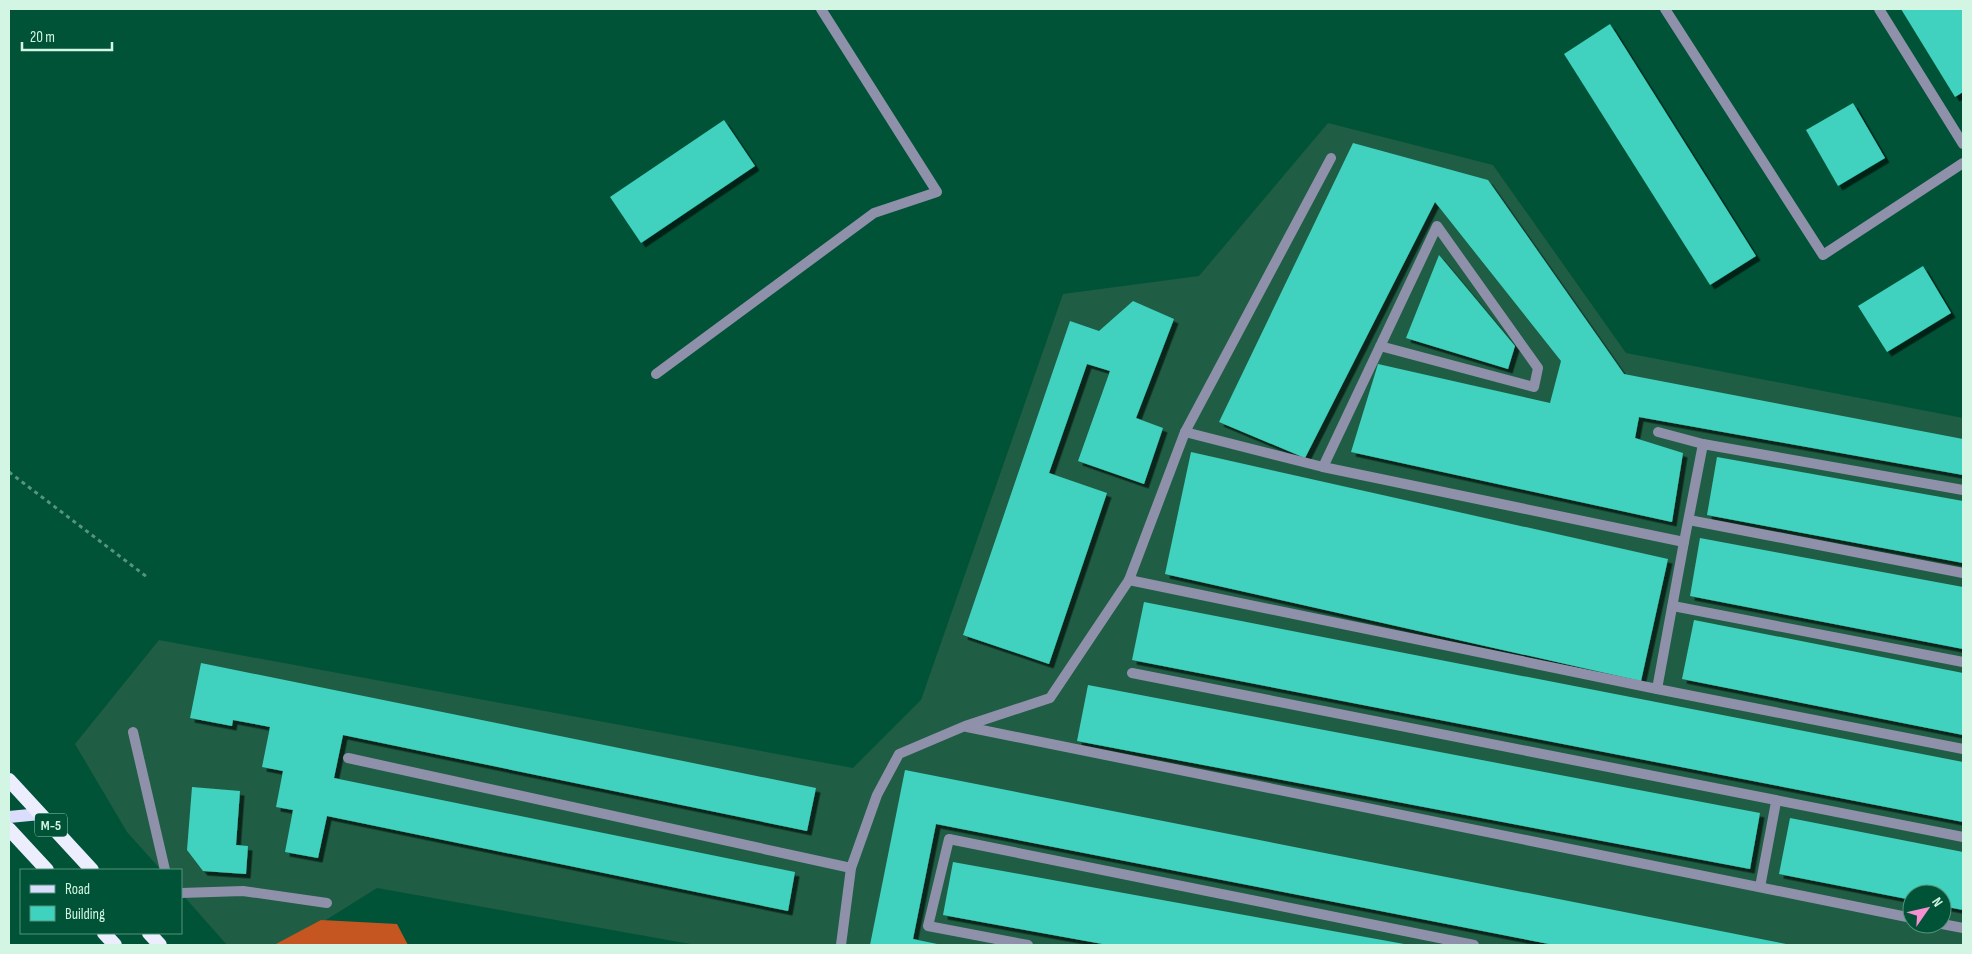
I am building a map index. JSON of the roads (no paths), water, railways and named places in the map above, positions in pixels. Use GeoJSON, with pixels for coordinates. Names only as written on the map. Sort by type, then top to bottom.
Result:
{"type":"FeatureCollection","features":[{"type":"Feature","properties":{"kind":"highway","name":"М-5"},"geometry":{"type":"LineString","coordinates":[[9,780],[91,869]]}},
{"type":"Feature","properties":{"kind":"highway","name":"М-5"},"geometry":{"type":"LineString","coordinates":[[9,829],[46,869]]}},
{"type":"Feature","properties":{"kind":"highway"},"geometry":{"type":"LineString","coordinates":[[105,934],[115,945]]}},
{"type":"Feature","properties":{"kind":"highway"},"geometry":{"type":"LineString","coordinates":[[150,934],[160,945]]}},
{"type":"Feature","properties":{"kind":"main road"},"geometry":{"type":"LineString","coordinates":[[9,817],[40,814]]}},
{"type":"Feature","properties":{"kind":"lane"},"geometry":{"type":"LineString","coordinates":[[656,374],[874,213],[936,192],[821,9]]}},
{"type":"Feature","properties":{"kind":"lane"},"geometry":{"type":"LineString","coordinates":[[1665,9],[1823,255],[1963,163]]}},
{"type":"Feature","properties":{"kind":"lane"},"geometry":{"type":"LineString","coordinates":[[1879,9],[1963,144]]}},
{"type":"Feature","properties":{"kind":"lane"},"geometry":{"type":"LineString","coordinates":[[841,945],[850,868],[877,795],[899,754],[965,726],[1050,698],[1129,580],[1185,432],[1331,158]]}},
{"type":"Feature","properties":{"kind":"lane"},"geometry":{"type":"LineString","coordinates":[[1324,468],[1380,346],[1437,226],[1538,368],[1534,387],[1380,346]]}},
{"type":"Feature","properties":{"kind":"lane"},"geometry":{"type":"LineString","coordinates":[[1185,432],[1324,468],[1684,542]]}},
{"type":"Feature","properties":{"kind":"lane"},"geometry":{"type":"LineString","coordinates":[[1658,432],[1703,444],[1963,490]]}},
{"type":"Feature","properties":{"kind":"lane"},"geometry":{"type":"LineString","coordinates":[[1657,689],[1703,444]]}},
{"type":"Feature","properties":{"kind":"lane"},"geometry":{"type":"LineString","coordinates":[[1689,520],[1963,573]]}},
{"type":"Feature","properties":{"kind":"lane"},"geometry":{"type":"LineString","coordinates":[[1129,580],[1657,689],[1963,749]]}},
{"type":"Feature","properties":{"kind":"lane"},"geometry":{"type":"LineString","coordinates":[[1673,606],[1963,662]]}},
{"type":"Feature","properties":{"kind":"lane"},"geometry":{"type":"LineString","coordinates":[[1132,673],[1776,802],[1963,837]]}},
{"type":"Feature","properties":{"kind":"lane"},"geometry":{"type":"LineString","coordinates":[[965,726],[1902,916]]}},
{"type":"Feature","properties":{"kind":"lane"},"geometry":{"type":"LineString","coordinates":[[133,732],[165,869]]}},
{"type":"Feature","properties":{"kind":"lane"},"geometry":{"type":"LineString","coordinates":[[348,758],[850,868]]}},
{"type":"Feature","properties":{"kind":"lane"},"geometry":{"type":"LineString","coordinates":[[1760,887],[1776,802]]}},
{"type":"Feature","properties":{"kind":"lane"},"geometry":{"type":"LineString","coordinates":[[1028,945],[928,926],[950,839],[1474,945]]}},
{"type":"Feature","properties":{"kind":"lane"},"geometry":{"type":"LineString","coordinates":[[182,894],[243,891],[327,902]]}}]}
